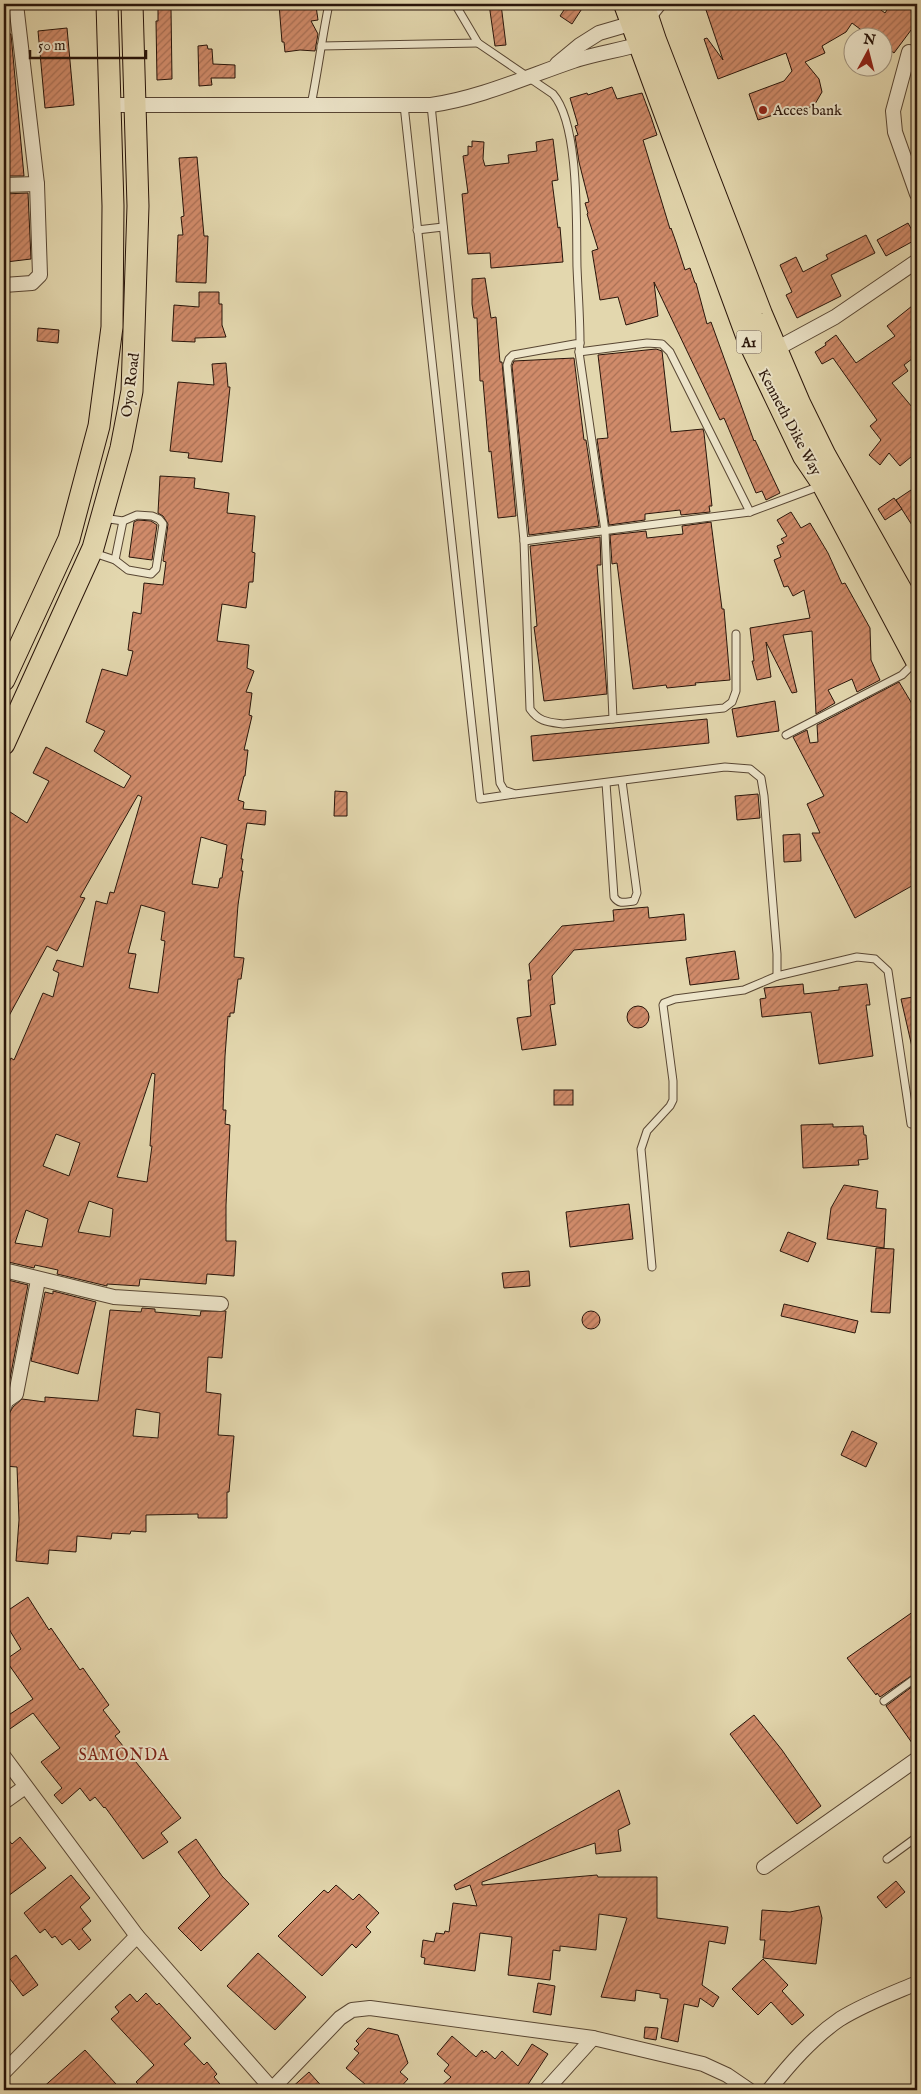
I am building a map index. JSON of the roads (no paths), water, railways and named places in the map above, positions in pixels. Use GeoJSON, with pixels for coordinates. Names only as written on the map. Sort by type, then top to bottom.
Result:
{"type":"FeatureCollection","features":[{"type":"Feature","properties":{"kind":"highway","name":"Kenneth Dike Way"},"geometry":{"type":"LineString","coordinates":[[643,20],[799,403],[825,456],[911,594],[917,619]]}},
{"type":"Feature","properties":{"kind":"highway","name":"Kenneth Dike Way"},"geometry":{"type":"LineString","coordinates":[[643,20],[749,341],[774,398],[804,456],[823,484],[917,660]]}},
{"type":"Feature","properties":{"kind":"main road","name":"Oyo Road"},"geometry":{"type":"LineString","coordinates":[[4,680],[68,539],[99,426],[112,327],[113,206],[107,4]]}},
{"type":"Feature","properties":{"kind":"main road","name":"Oyo Road"},"geometry":{"type":"LineString","coordinates":[[4,744],[91,552],[121,448],[132,391],[138,206],[132,4]]}},
{"type":"Feature","properties":{"kind":"street"},"geometry":{"type":"LineString","coordinates":[[4,285],[32,283],[40,275],[37,184],[16,4]]}},
{"type":"Feature","properties":{"kind":"street"},"geometry":{"type":"LineString","coordinates":[[110,105],[430,105],[456,102],[578,60],[643,20]]}},
{"type":"Feature","properties":{"kind":"street"},"geometry":{"type":"LineString","coordinates":[[551,68],[599,33],[643,20]]}},
{"type":"Feature","properties":{"kind":"street"},"geometry":{"type":"LineString","coordinates":[[4,21],[18,22]]}},
{"type":"Feature","properties":{"kind":"street"},"geometry":{"type":"LineString","coordinates":[[909,52],[893,112],[895,132],[917,194]]}},
{"type":"Feature","properties":{"kind":"street"},"geometry":{"type":"LineString","coordinates":[[4,185],[37,184]]}},
{"type":"Feature","properties":{"kind":"street"},"geometry":{"type":"LineString","coordinates":[[776,349],[836,317],[917,261]]}},
{"type":"Feature","properties":{"kind":"street"},"geometry":{"type":"LineString","coordinates":[[4,1270],[38,1280],[114,1297],[221,1304]]}},
{"type":"Feature","properties":{"kind":"street"},"geometry":{"type":"LineString","coordinates":[[4,1408],[6,1401],[16,1394],[38,1280]]}},
{"type":"Feature","properties":{"kind":"street"},"geometry":{"type":"LineString","coordinates":[[4,1757],[137,1936],[272,2090],[340,2018],[352,2010],[370,2008],[593,2038],[704,2064],[727,2075],[749,2090]]}},
{"type":"Feature","properties":{"kind":"street"},"geometry":{"type":"LineString","coordinates":[[764,1867],[917,1760]]}},
{"type":"Feature","properties":{"kind":"street"},"geometry":{"type":"LineString","coordinates":[[4,1802],[25,1787]]}},
{"type":"Feature","properties":{"kind":"street"},"geometry":{"type":"LineString","coordinates":[[4,2072],[137,1936]]}},
{"type":"Feature","properties":{"kind":"street"},"geometry":{"type":"LineString","coordinates":[[769,2090],[794,2059],[839,2020],[870,2002],[917,1983]]}},
{"type":"Feature","properties":{"kind":"street"},"geometry":{"type":"LineString","coordinates":[[546,2090],[593,2038]]}},
{"type":"Feature","properties":{"kind":"lane"},"geometry":{"type":"LineString","coordinates":[[311,104],[319,69],[328,4]]}},
{"type":"Feature","properties":{"kind":"lane"},"geometry":{"type":"LineString","coordinates":[[455,4],[478,43],[553,94],[560,102],[569,134],[575,194],[579,352],[605,531],[613,719]]}},
{"type":"Feature","properties":{"kind":"lane"},"geometry":{"type":"LineString","coordinates":[[321,46],[478,43]]}},
{"type":"Feature","properties":{"kind":"lane"},"geometry":{"type":"LineString","coordinates":[[404,105],[480,799],[606,784],[694,770],[725,767],[750,769],[761,778],[764,796],[777,954],[777,976]]}},
{"type":"Feature","properties":{"kind":"lane"},"geometry":{"type":"LineString","coordinates":[[430,105],[500,783],[504,790],[515,794]]}},
{"type":"Feature","properties":{"kind":"lane"},"geometry":{"type":"LineString","coordinates":[[417,230],[443,227]]}},
{"type":"Feature","properties":{"kind":"lane"},"geometry":{"type":"LineString","coordinates":[[580,343],[513,355],[506,366],[524,541],[530,709],[535,716],[544,722],[563,724],[724,708],[732,702],[736,692],[736,634]]}},
{"type":"Feature","properties":{"kind":"lane"},"geometry":{"type":"LineString","coordinates":[[579,352],[647,343],[662,344],[670,352],[750,512]]}},
{"type":"Feature","properties":{"kind":"lane"},"geometry":{"type":"LineString","coordinates":[[524,541],[750,512],[823,484]]}},
{"type":"Feature","properties":{"kind":"lane"},"geometry":{"type":"LineString","coordinates":[[91,552],[115,560],[128,570],[151,574],[156,569],[163,524],[159,519],[152,516],[137,515],[123,521],[101,518]]}},
{"type":"Feature","properties":{"kind":"lane"},"geometry":{"type":"LineString","coordinates":[[115,560],[123,521]]}},
{"type":"Feature","properties":{"kind":"lane"},"geometry":{"type":"LineString","coordinates":[[786,735],[902,675],[917,660]]}},
{"type":"Feature","properties":{"kind":"lane"},"geometry":{"type":"LineString","coordinates":[[606,784],[614,897],[622,903],[634,901],[637,893],[622,781]]}},
{"type":"Feature","properties":{"kind":"lane"},"geometry":{"type":"LineString","coordinates":[[652,1267],[641,1149],[647,1131],[670,1106],[673,1100],[673,1081],[663,1008],[664,1003],[675,999],[744,990],[777,976],[857,957],[874,959],[888,971],[911,1124]]}},
{"type":"Feature","properties":{"kind":"lane"},"geometry":{"type":"LineString","coordinates":[[884,1701],[917,1677]]}},
{"type":"Feature","properties":{"kind":"lane"},"geometry":{"type":"LineString","coordinates":[[887,1859],[917,1838]]}},
{"type":"Feature","properties":{"kind":"place","name":"Acces bank"},"geometry":{"type":"Point","coordinates":[763,110]}},
{"type":"Feature","properties":{"kind":"district","name":"SAMONDA"},"geometry":{"type":"Point","coordinates":[124,1754]}}]}
